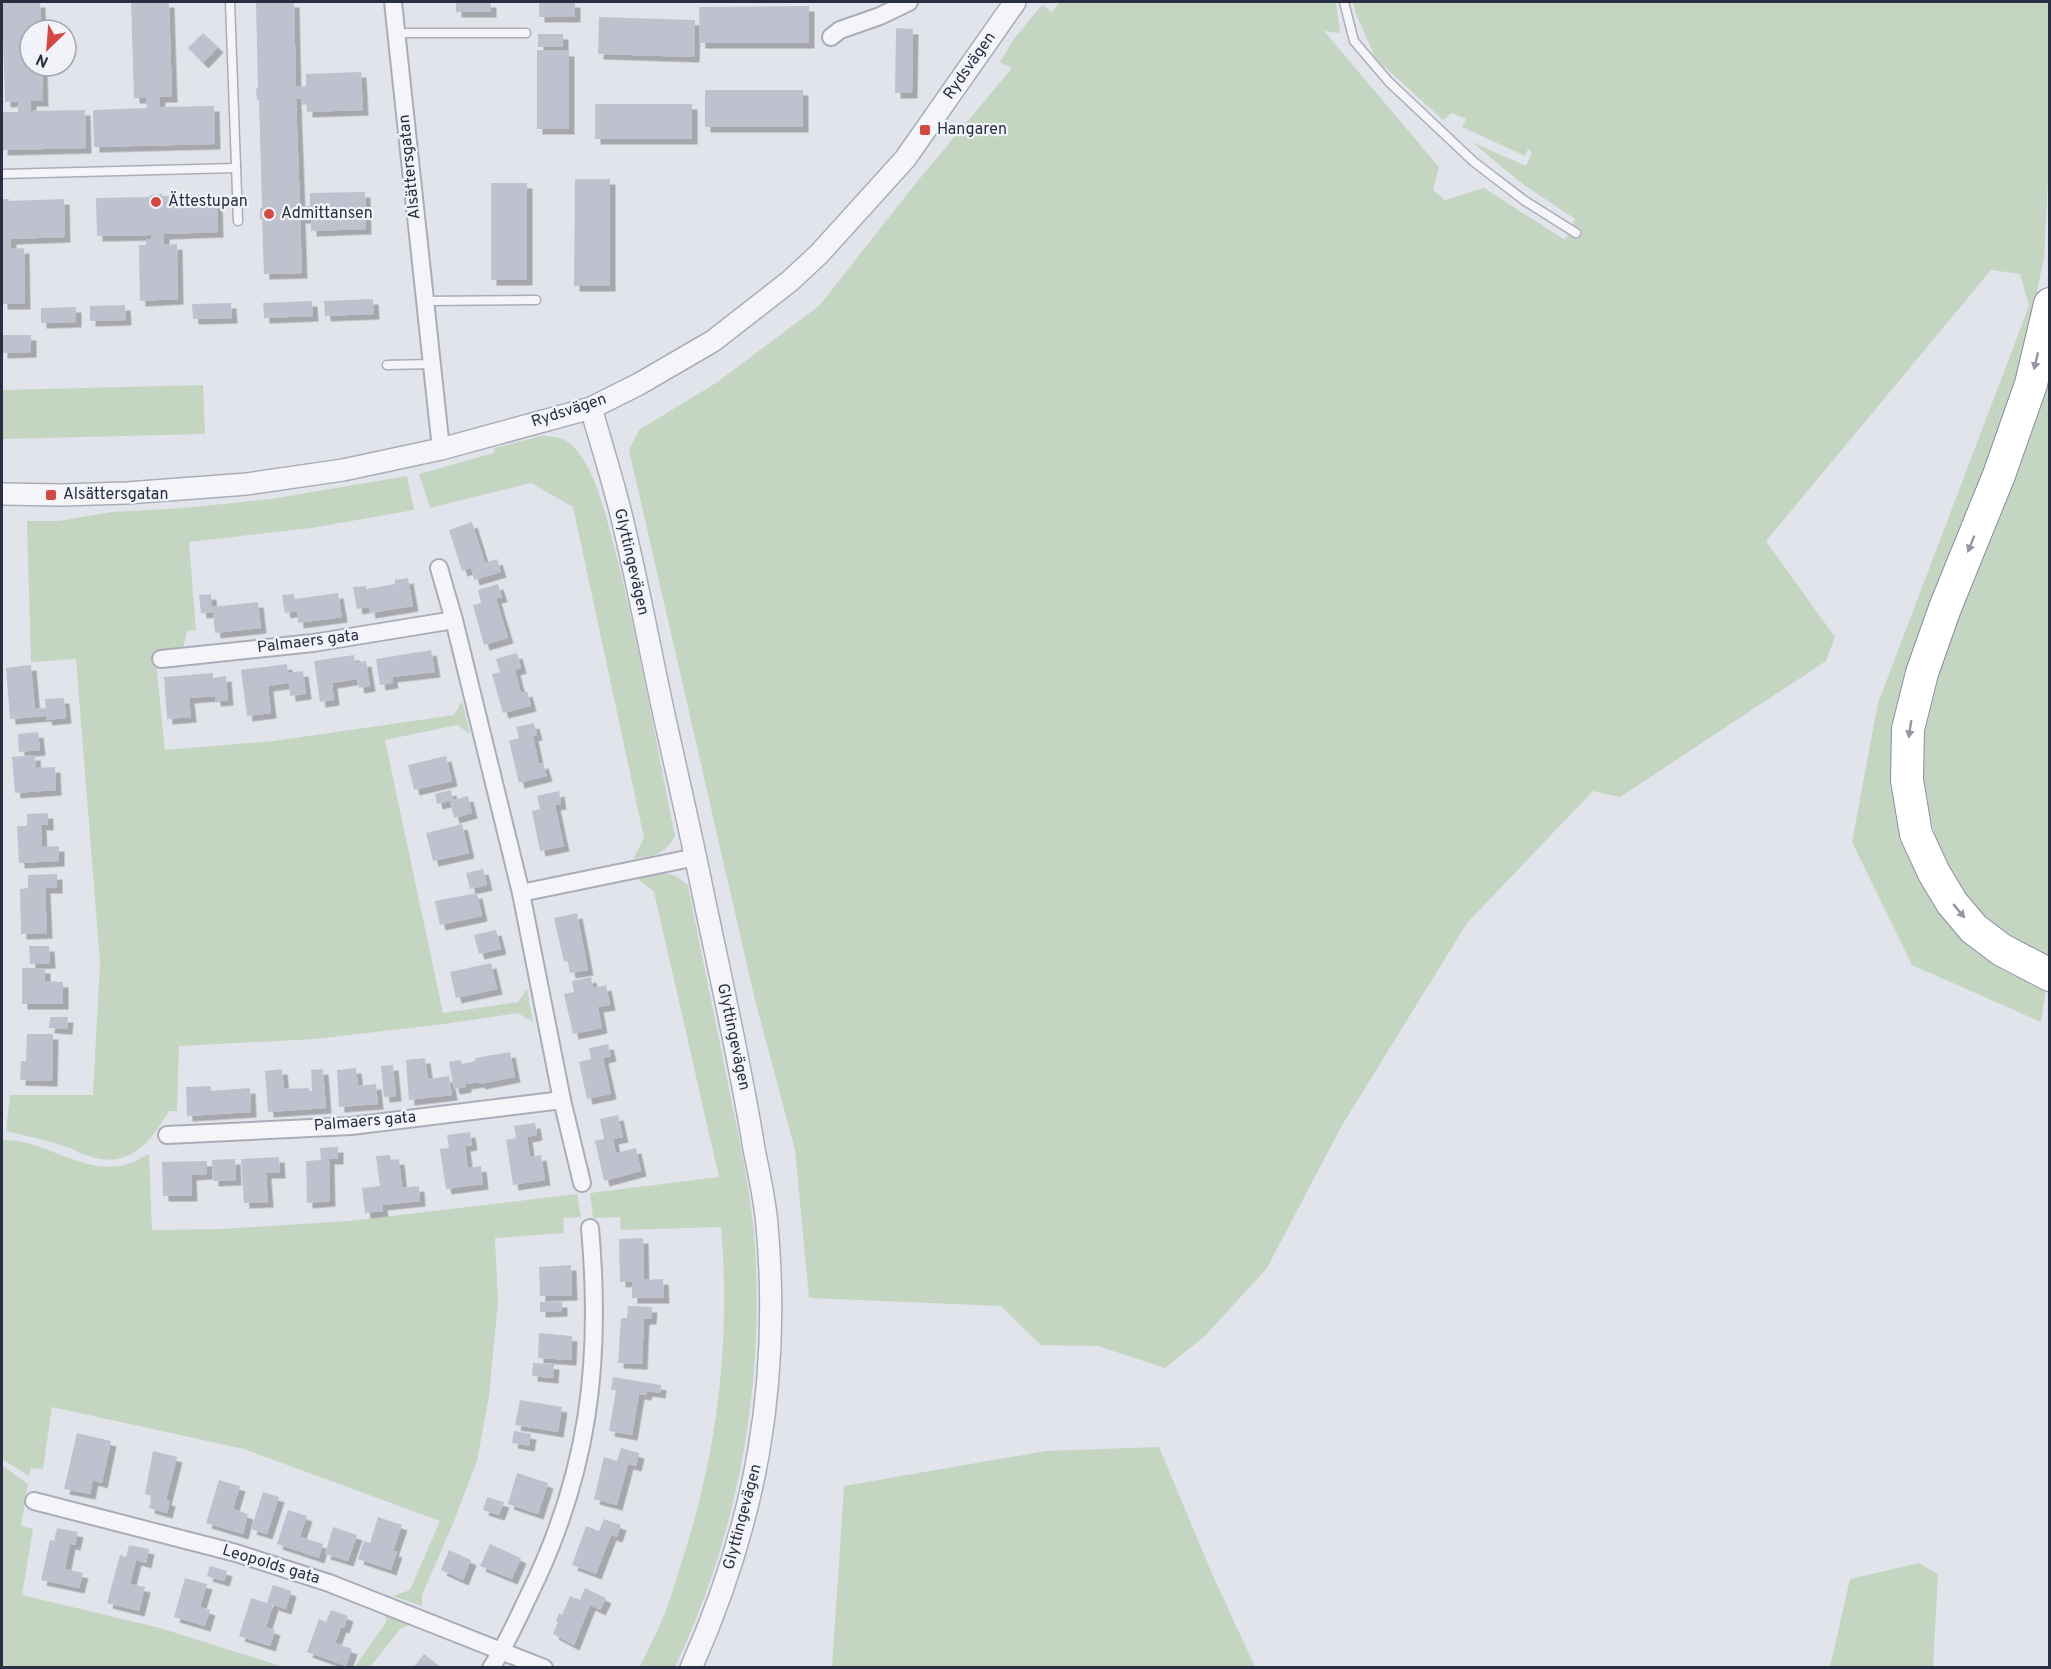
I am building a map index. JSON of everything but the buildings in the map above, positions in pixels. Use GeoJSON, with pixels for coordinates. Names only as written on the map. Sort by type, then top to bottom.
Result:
{"type":"FeatureCollection","features":[{"type":"Feature","properties":{"kind":"highway"},"geometry":{"type":"LineString","coordinates":[[2049,304],[2031,384],[1999,475],[1922,673],[1908,729],[1907,780],[1916,834],[1934,873],[1952,903],[1974,929],[2002,950],[2049,975]]}},
{"type":"Feature","properties":{"kind":"street","name":"Alsättersgatan"},"geometry":{"type":"LineString","coordinates":[[393,2],[441,449]]}},
{"type":"Feature","properties":{"kind":"street"},"geometry":{"type":"LineString","coordinates":[[831,37],[840,30],[880,16],[909,2]]}},
{"type":"Feature","properties":{"kind":"street","name":"Rydsvägen"},"geometry":{"type":"LineString","coordinates":[[2,494],[62,495],[247,484],[343,470],[441,449],[591,408],[639,384],[713,341],[790,281],[819,254],[904,159],[1011,3]]}},
{"type":"Feature","properties":{"kind":"street","name":"Glyttingevägen"},"geometry":{"type":"LineString","coordinates":[[591,408],[621,513],[696,856],[747,1106],[767,1222],[771,1283],[771,1345],[767,1400],[749,1506],[720,1596],[691,1668]]}},
{"type":"Feature","properties":{"kind":"street"},"geometry":{"type":"LineString","coordinates":[[439,568],[454,620],[521,893],[562,1100],[582,1183]]}},
{"type":"Feature","properties":{"kind":"street","name":"Palmaers gata"},"geometry":{"type":"LineString","coordinates":[[161,659],[313,643],[454,620]]}},
{"type":"Feature","properties":{"kind":"street"},"geometry":{"type":"LineString","coordinates":[[521,893],[696,856]]}},
{"type":"Feature","properties":{"kind":"street","name":"Palmaers gata"},"geometry":{"type":"LineString","coordinates":[[167,1135],[351,1126],[562,1100]]}},
{"type":"Feature","properties":{"kind":"street"},"geometry":{"type":"LineString","coordinates":[[491,1668],[502,1651],[542,1569],[578,1468],[590,1402],[595,1341],[595,1284],[590,1228]]}},
{"type":"Feature","properties":{"kind":"street","name":"Leopolds gata"},"geometry":{"type":"LineString","coordinates":[[34,1502],[236,1553],[329,1583],[544,1668]]}},
{"type":"Feature","properties":{"kind":"lane"},"geometry":{"type":"LineString","coordinates":[[230,2],[238,220]]}},
{"type":"Feature","properties":{"kind":"lane"},"geometry":{"type":"LineString","coordinates":[[1344,2],[1354,41],[1389,82],[1474,162],[1525,201],[1576,233]]}},
{"type":"Feature","properties":{"kind":"lane"},"geometry":{"type":"LineString","coordinates":[[396,33],[526,33]]}},
{"type":"Feature","properties":{"kind":"lane"},"geometry":{"type":"LineString","coordinates":[[2,174],[236,168]]}},
{"type":"Feature","properties":{"kind":"lane"},"geometry":{"type":"LineString","coordinates":[[424,301],[536,300]]}},
{"type":"Feature","properties":{"kind":"lane"},"geometry":{"type":"LineString","coordinates":[[387,364],[433,364]]}},
{"type":"Feature","properties":{"kind":"green space"},"geometry":{"type":"Polygon","coordinates":[[[1060,2],[1336,2],[1340,33],[1324,31],[1439,167],[1433,190],[1445,200],[1484,188],[1565,240],[1575,219],[1520,182],[1472,142],[1526,166],[1532,152],[1528,149],[1525,156],[1462,127],[1466,119],[1452,113],[1443,120],[1376,59],[1355,12],[1353,2],[2049,2],[2050,145],[2044,257],[2025,351],[1985,475],[1892,732],[1893,794],[1906,851],[1931,899],[1963,938],[2004,971],[2046,989],[2041,1022],[1912,965],[1852,842],[1878,703],[2029,306],[2020,274],[1991,270],[1766,541],[1835,637],[1826,661],[1620,797],[1593,791],[1467,923],[1341,1127],[1267,1268],[1205,1336],[1165,1368],[1098,1346],[1041,1345],[1001,1306],[809,1298],[795,1150],[755,1000],[629,450],[639,430],[716,383],[820,305],[916,183],[1012,68],[1000,62],[1014,39],[1042,5],[1052,12],[1060,2]]]}},
{"type":"Feature","properties":{"kind":"green space"},"geometry":{"type":"Polygon","coordinates":[[[2049,352],[2049,959],[2018,944],[1981,918],[1942,863],[1922,784],[1923,717],[2049,352]]]}},
{"type":"Feature","properties":{"kind":"green space"},"geometry":{"type":"Polygon","coordinates":[[[203,385],[205,434],[2,439],[2,390],[203,385]]]}},
{"type":"Feature","properties":{"kind":"green space"},"geometry":{"type":"Polygon","coordinates":[[[541,436],[564,440],[580,454],[595,482],[610,530],[648,697],[675,836],[667,847],[653,855],[633,859],[644,838],[573,507],[531,483],[430,508],[419,474],[494,453],[494,448],[541,436]]]}},
{"type":"Feature","properties":{"kind":"green space"},"geometry":{"type":"Polygon","coordinates":[[[407,476],[414,510],[311,528],[189,542],[196,630],[187,631],[183,649],[155,653],[165,750],[274,741],[454,715],[462,701],[470,734],[457,725],[385,740],[443,1013],[518,1002],[527,989],[533,1022],[518,1013],[315,1039],[179,1046],[177,1111],[169,1111],[147,1141],[129,1155],[118,1159],[106,1160],[92,1157],[62,1145],[6,1131],[10,1095],[93,1095],[100,963],[76,659],[31,662],[27,521],[59,521],[112,512],[185,508],[271,499],[407,476]]]}},
{"type":"Feature","properties":{"kind":"green space"},"geometry":{"type":"Polygon","coordinates":[[[665,873],[676,876],[688,885],[743,1158],[754,1232],[757,1288],[756,1344],[743,1455],[716,1563],[697,1616],[675,1667],[639,1668],[667,1606],[703,1486],[718,1401],[724,1314],[721,1227],[621,1230],[620,1217],[593,1218],[590,1193],[719,1177],[654,892],[637,878],[665,873]]]}},
{"type":"Feature","properties":{"kind":"green space"},"geometry":{"type":"Polygon","coordinates":[[[2,1140],[31,1144],[75,1160],[104,1167],[134,1162],[149,1154],[152,1230],[222,1229],[349,1221],[577,1194],[581,1217],[563,1218],[564,1233],[495,1238],[498,1302],[489,1396],[477,1461],[422,1595],[422,1606],[393,1596],[410,1590],[440,1521],[244,1449],[52,1407],[43,1469],[31,1468],[29,1476],[2,1459],[2,1140]]]}},
{"type":"Feature","properties":{"kind":"green space"},"geometry":{"type":"Polygon","coordinates":[[[1159,1447],[1213,1576],[1255,1667],[832,1667],[844,1486],[1046,1451],[1159,1447]]]}},
{"type":"Feature","properties":{"kind":"green space"},"geometry":{"type":"Polygon","coordinates":[[[2,1465],[28,1484],[21,1526],[33,1529],[22,1595],[160,1628],[284,1667],[2,1667],[2,1465]]]}},
{"type":"Feature","properties":{"kind":"green space"},"geometry":{"type":"Polygon","coordinates":[[[1919,1563],[1938,1574],[1933,1667],[1830,1667],[1850,1579],[1919,1563]]]}},
{"type":"Feature","properties":{"kind":"green space"},"geometry":{"type":"Polygon","coordinates":[[[383,1610],[412,1623],[400,1629],[370,1667],[354,1668],[387,1621],[383,1610]]]}},
{"type":"Feature","properties":{"kind":"place","name":"Hangaren"},"geometry":{"type":"Point","coordinates":[925,130]}},
{"type":"Feature","properties":{"kind":"place","name":"Ättestupan"},"geometry":{"type":"Point","coordinates":[156,202]}},
{"type":"Feature","properties":{"kind":"place","name":"Admittansen"},"geometry":{"type":"Point","coordinates":[269,214]}},
{"type":"Feature","properties":{"kind":"place","name":"Alsättersgatan"},"geometry":{"type":"Point","coordinates":[51,495]}}]}
